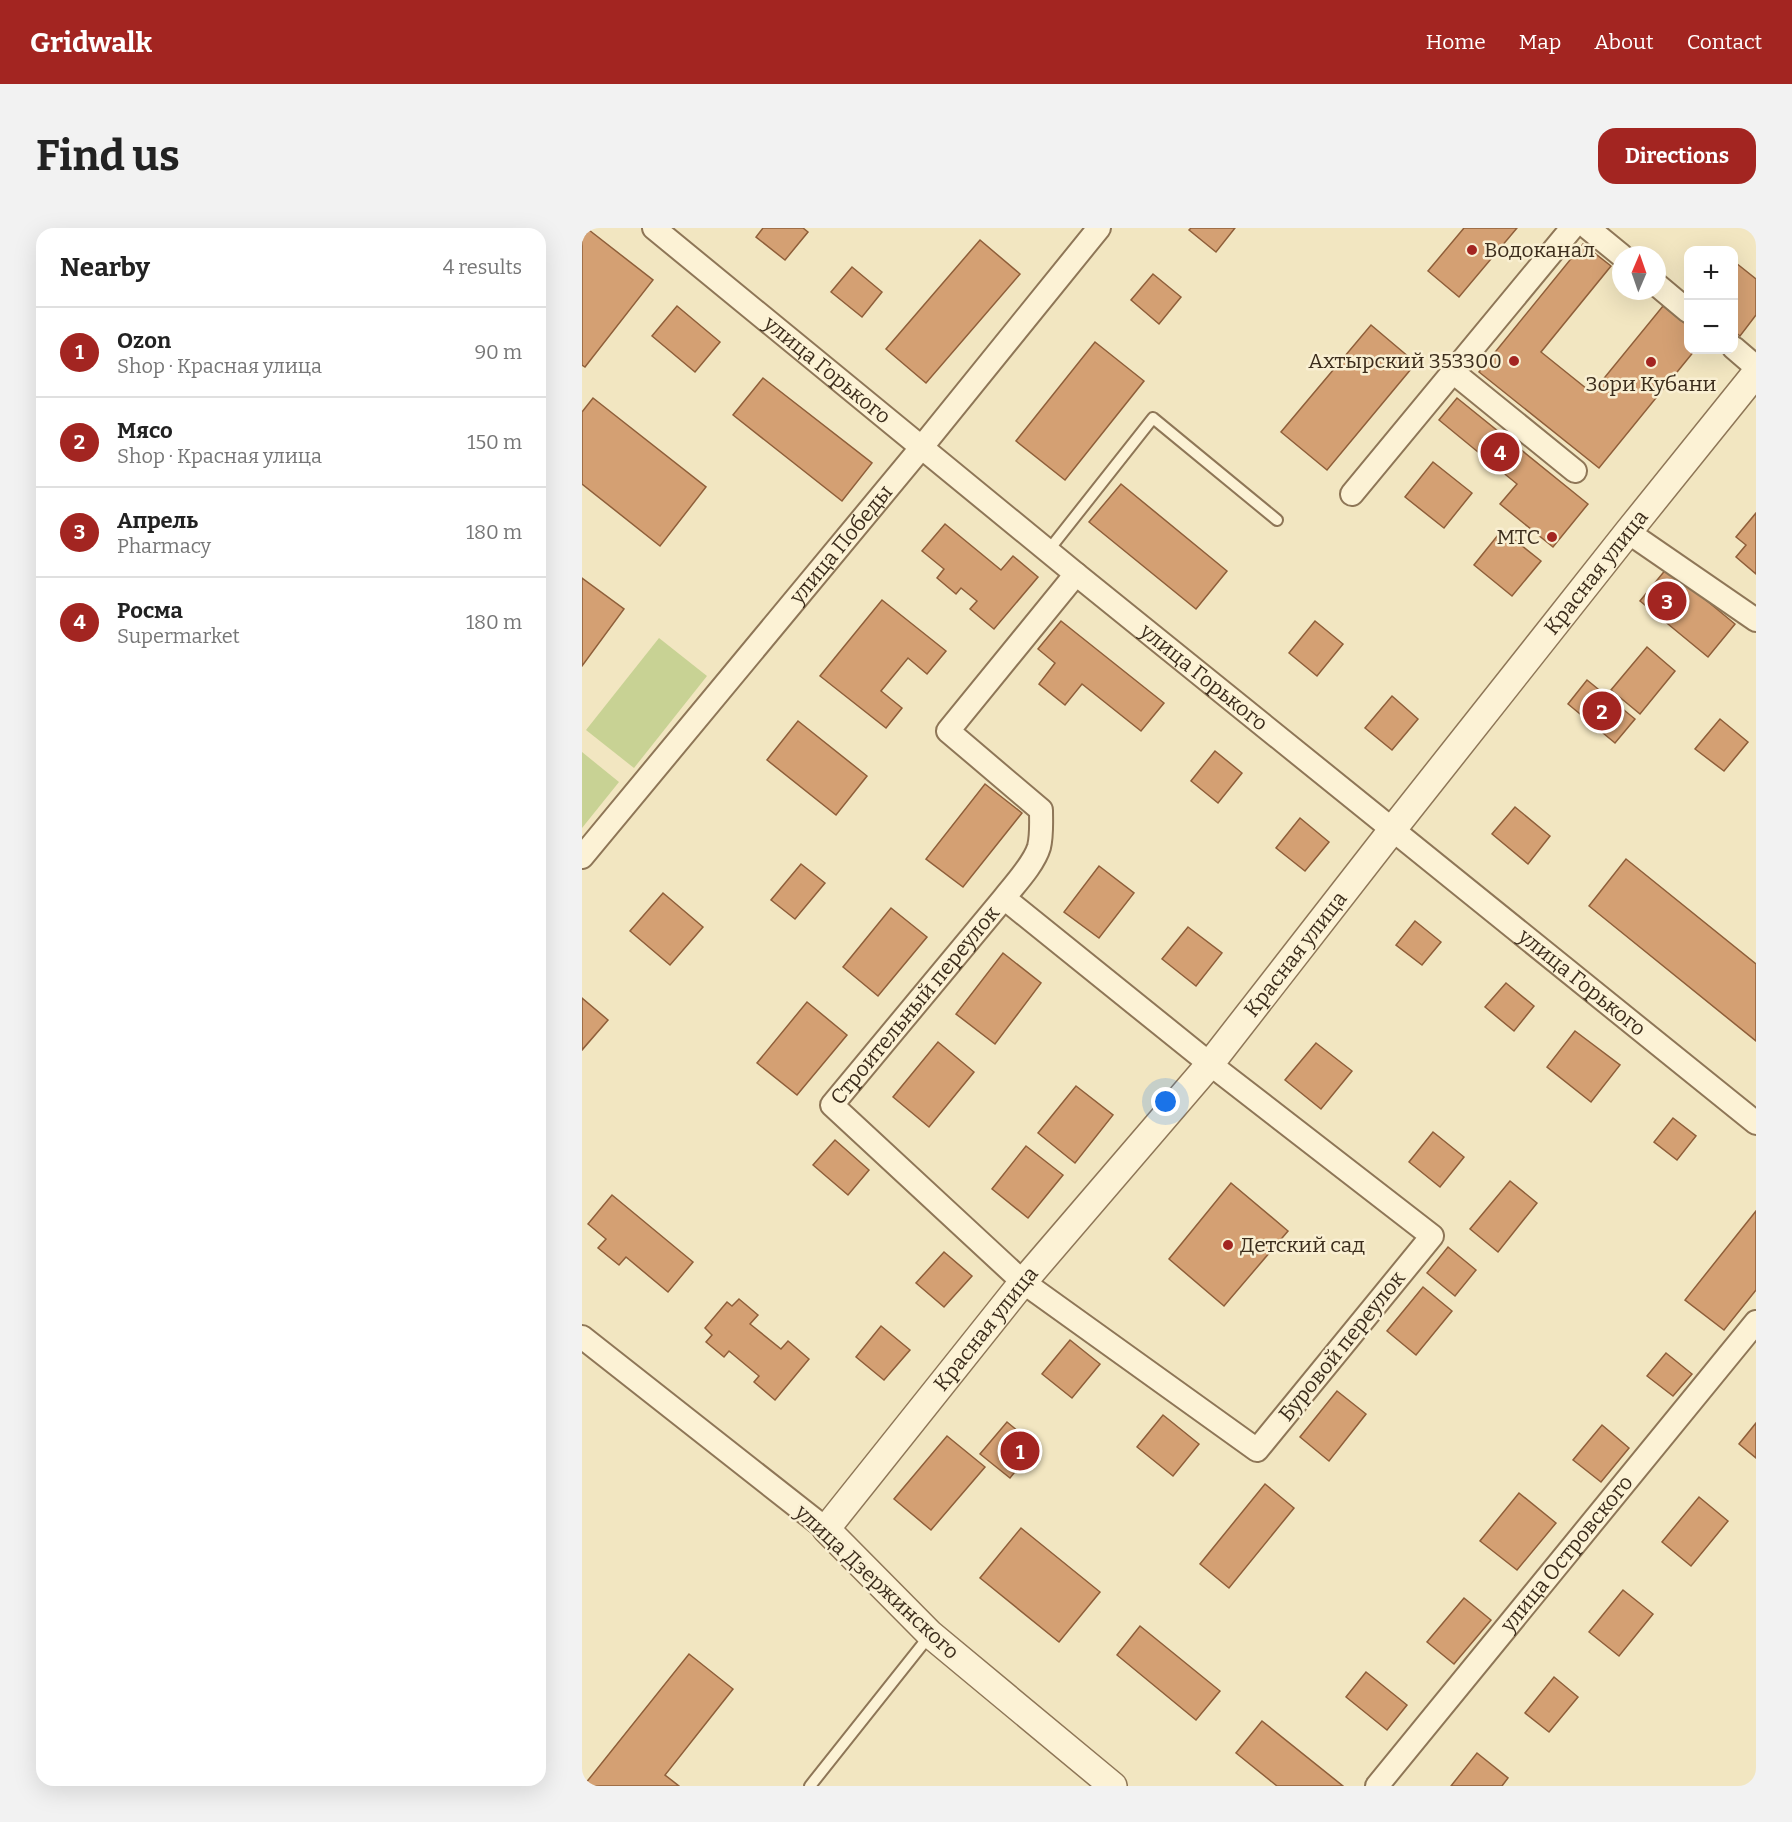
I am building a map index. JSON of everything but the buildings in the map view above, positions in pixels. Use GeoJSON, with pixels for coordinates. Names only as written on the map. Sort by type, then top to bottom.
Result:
{"type":"FeatureCollection","features":[{"type":"Feature","properties":{"kind":"street","name":"улица Горького"},"geometry":{"type":"LineString","coordinates":[[654,228],[1076,574],[1756,1123]]}},
{"type":"Feature","properties":{"kind":"street","name":"улица Победы"},"geometry":{"type":"LineString","coordinates":[[582,857],[921,448],[1099,228]]}},
{"type":"Feature","properties":{"kind":"street"},"geometry":{"type":"LineString","coordinates":[[1352,494],[1572,228]]}},
{"type":"Feature","properties":{"kind":"street"},"geometry":{"type":"LineString","coordinates":[[1588,228],[1612,248]]}},
{"type":"Feature","properties":{"kind":"street"},"geometry":{"type":"LineString","coordinates":[[1666,292],[1684,307]]}},
{"type":"Feature","properties":{"kind":"street"},"geometry":{"type":"LineString","coordinates":[[1738,351],[1756,367]]}},
{"type":"Feature","properties":{"kind":"street"},"geometry":{"type":"LineString","coordinates":[[1453,372],[1575,471]]}},
{"type":"Feature","properties":{"kind":"street","name":"Красная улица"},"geometry":{"type":"LineString","coordinates":[[826,1529],[1023,1282],[1210,1064],[1628,531],[1756,373]]}},
{"type":"Feature","properties":{"kind":"street"},"geometry":{"type":"LineString","coordinates":[[1628,531],[1756,620]]}},
{"type":"Feature","properties":{"kind":"street","name":"Строительный переулок"},"geometry":{"type":"LineString","coordinates":[[1023,1282],[832,1105],[1004,898],[1024,873],[1038,850],[1042,828],[1041,810],[948,731],[1076,574]]}},
{"type":"Feature","properties":{"kind":"street","name":"Строительный переулок"},"geometry":{"type":"LineString","coordinates":[[1004,898],[1210,1064]]}},
{"type":"Feature","properties":{"kind":"street","name":"Буровой переулок"},"geometry":{"type":"LineString","coordinates":[[1023,1282],[1257,1450],[1432,1236],[1210,1064]]}},
{"type":"Feature","properties":{"kind":"street","name":"улица Островского"},"geometry":{"type":"LineString","coordinates":[[1377,1786],[1756,1322]]}},
{"type":"Feature","properties":{"kind":"street","name":"улица Дзержинского"},"geometry":{"type":"LineString","coordinates":[[582,1337],[826,1529],[930,1634],[1110,1785]]}},
{"type":"Feature","properties":{"kind":"lane"},"geometry":{"type":"LineString","coordinates":[[1048,551],[1153,418],[1277,520]]}},
{"type":"Feature","properties":{"kind":"lane"},"geometry":{"type":"LineString","coordinates":[[810,1786],[930,1634]]}},
{"type":"Feature","properties":{"kind":"green space"},"geometry":{"type":"Polygon","coordinates":[[[659,638],[707,676],[634,768],[586,730],[659,638]]]}},
{"type":"Feature","properties":{"kind":"green space"},"geometry":{"type":"Polygon","coordinates":[[[582,752],[619,782],[582,828],[582,752]]]}},
{"type":"Feature","properties":{"kind":"place","name":"Водоканал"},"geometry":{"type":"Point","coordinates":[1472,250]}},
{"type":"Feature","properties":{"kind":"place","name":"Ахтырский 353300"},"geometry":{"type":"Point","coordinates":[1514,361]}},
{"type":"Feature","properties":{"kind":"place","name":"Зори Кубани"},"geometry":{"type":"Point","coordinates":[1651,362]}},
{"type":"Feature","properties":{"kind":"place","name":"Росма"},"geometry":{"type":"Point","coordinates":[1500,452]}},
{"type":"Feature","properties":{"kind":"place","name":"МТС"},"geometry":{"type":"Point","coordinates":[1552,537]}},
{"type":"Feature","properties":{"kind":"place","name":"Апрель"},"geometry":{"type":"Point","coordinates":[1667,601]}},
{"type":"Feature","properties":{"kind":"place","name":"Мясо"},"geometry":{"type":"Point","coordinates":[1602,711]}},
{"type":"Feature","properties":{"kind":"place","name":"Детский сад"},"geometry":{"type":"Point","coordinates":[1228,1245]}},
{"type":"Feature","properties":{"kind":"place","name":"Ozon"},"geometry":{"type":"Point","coordinates":[1020,1451]}}]}
